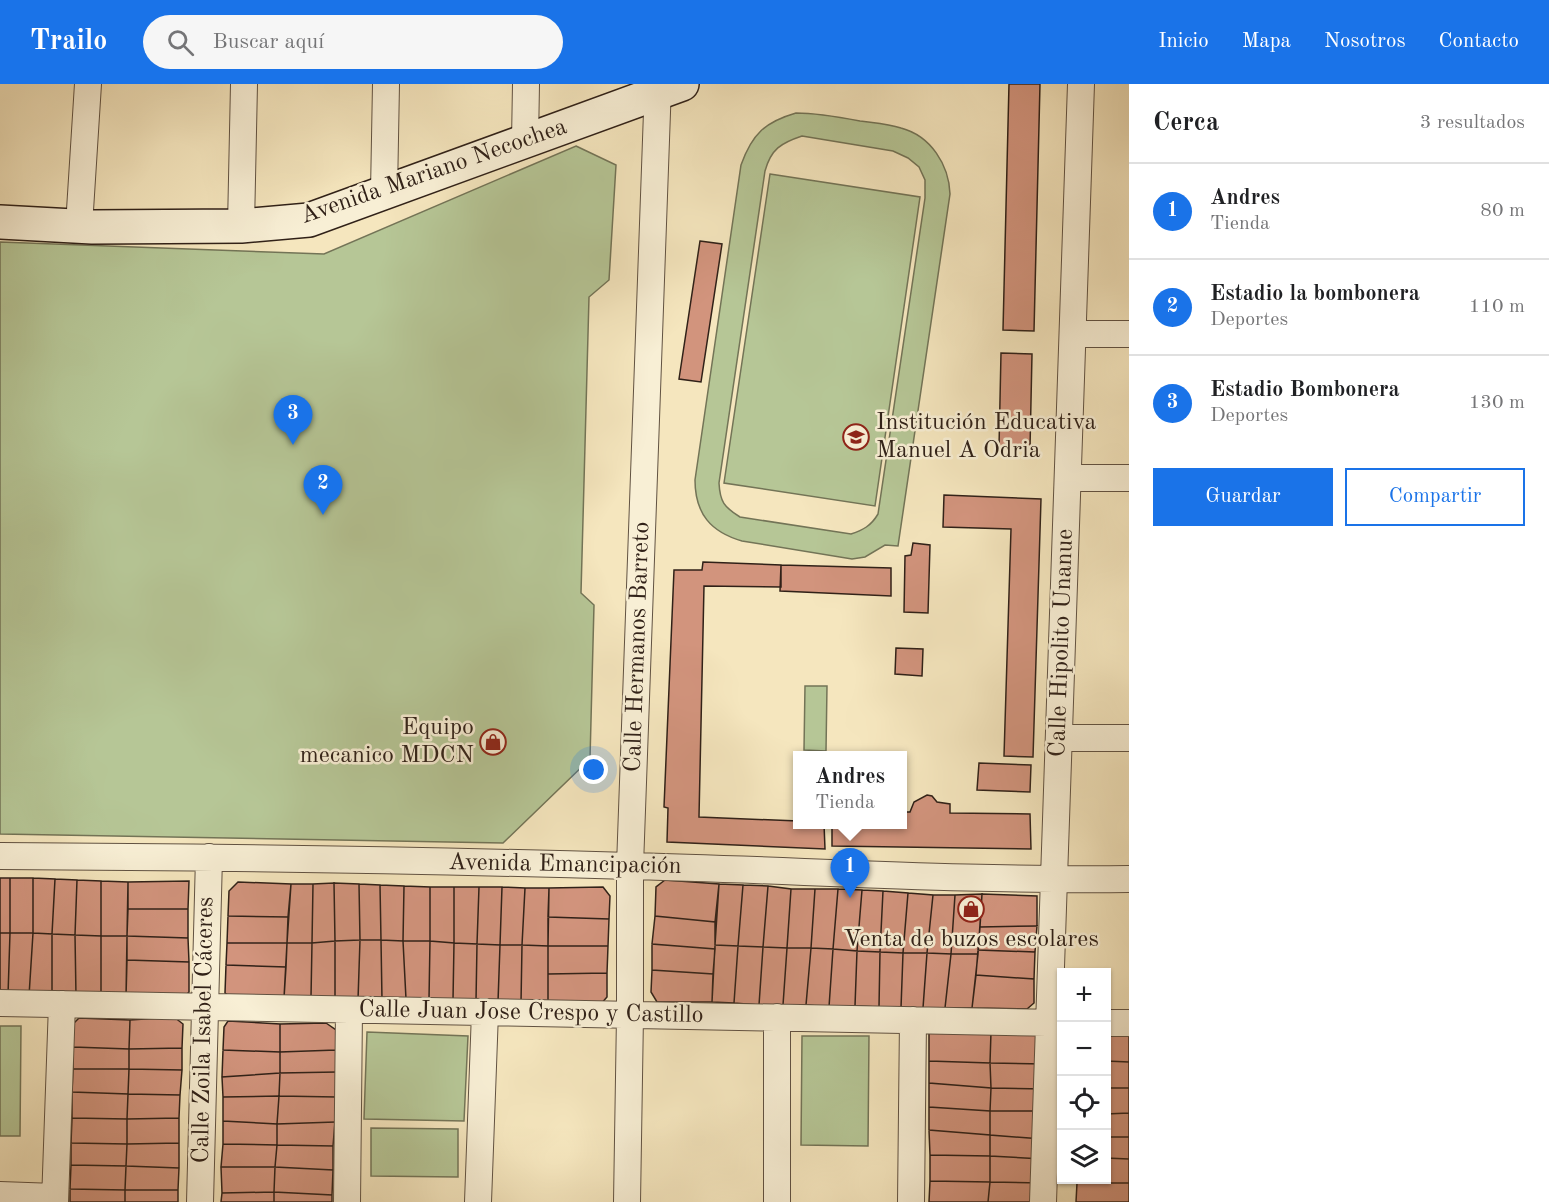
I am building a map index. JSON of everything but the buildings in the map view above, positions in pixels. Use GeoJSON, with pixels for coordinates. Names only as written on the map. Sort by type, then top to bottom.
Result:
{"type":"FeatureCollection","features":[{"type":"Feature","properties":{"kind":"street"},"geometry":{"type":"LineString","coordinates":[[80,226],[88,84]]}},
{"type":"Feature","properties":{"kind":"street"},"geometry":{"type":"LineString","coordinates":[[241,226],[243,84]]}},
{"type":"Feature","properties":{"kind":"street"},"geometry":{"type":"LineString","coordinates":[[384,192],[386,84]]}},
{"type":"Feature","properties":{"kind":"street"},"geometry":{"type":"LineString","coordinates":[[525,141],[526,84]]}},
{"type":"Feature","properties":{"kind":"street","name":"Calle Hipolito Unanue"},"geometry":{"type":"LineString","coordinates":[[1043,1202],[1055,1023],[1054,879],[1081,84]]}},
{"type":"Feature","properties":{"kind":"street","name":"Avenida Mariano Necochea"},"geometry":{"type":"LineString","coordinates":[[0,222],[80,226],[241,226],[309,220],[666,87]]}},
{"type":"Feature","properties":{"kind":"street","name":"Calle Hermanos Barreto"},"geometry":{"type":"LineString","coordinates":[[627,1202],[630,866],[666,87]]}},
{"type":"Feature","properties":{"kind":"street"},"geometry":{"type":"LineString","coordinates":[[1073,334],[1129,334]]}},
{"type":"Feature","properties":{"kind":"street"},"geometry":{"type":"LineString","coordinates":[[1068,478],[1129,478]]}},
{"type":"Feature","properties":{"kind":"street"},"geometry":{"type":"LineString","coordinates":[[1059,738],[1129,738]]}},
{"type":"Feature","properties":{"kind":"street","name":"Avenida Emancipación"},"geometry":{"type":"LineString","coordinates":[[0,856],[209,857],[1129,879]]}},
{"type":"Feature","properties":{"kind":"street","name":"Calle Zoila Isabel Cáceres"},"geometry":{"type":"LineString","coordinates":[[200,1202],[209,857]]}},
{"type":"Feature","properties":{"kind":"street","name":"Calle Juan Jose Crespo y Castillo"},"geometry":{"type":"LineString","coordinates":[[0,1003],[1055,1023]]}},
{"type":"Feature","properties":{"kind":"street"},"geometry":{"type":"LineString","coordinates":[[0,1195],[55,1199],[62,1004]]}},
{"type":"Feature","properties":{"kind":"street"},"geometry":{"type":"LineString","coordinates":[[347,1202],[349,1010]]}},
{"type":"Feature","properties":{"kind":"street"},"geometry":{"type":"LineString","coordinates":[[478,1202],[485,1012]]}},
{"type":"Feature","properties":{"kind":"street"},"geometry":{"type":"LineString","coordinates":[[777,1017],[777,1202]]}},
{"type":"Feature","properties":{"kind":"street"},"geometry":{"type":"LineString","coordinates":[[911,1202],[914,1020]]}},
{"type":"Feature","properties":{"kind":"street"},"geometry":{"type":"LineString","coordinates":[[1111,1023],[1129,1023]]}},
{"type":"Feature","properties":{"kind":"green space"},"geometry":{"type":"Polygon","coordinates":[[[796,113],[820,114],[891,126],[912,132],[936,153],[942,162],[949,183],[950,194],[898,546],[885,545],[865,557],[852,559],[742,541],[731,537],[707,520],[698,503],[696,492],[695,480],[741,165],[755,137],[768,125],[796,113]],[[802,136],[778,148],[767,163],[719,483],[720,495],[724,503],[740,517],[851,534],[873,522],[878,514],[925,198],[925,180],[919,167],[908,158],[893,151],[802,136]]]}},
{"type":"Feature","properties":{"kind":"green space"},"geometry":{"type":"Polygon","coordinates":[[[576,146],[616,165],[609,280],[589,297],[581,593],[594,605],[590,759],[503,843],[0,834],[0,242],[324,254],[576,146]]]}},
{"type":"Feature","properties":{"kind":"green space"},"geometry":{"type":"Polygon","coordinates":[[[770,174],[920,197],[875,506],[724,483],[770,174]]]}},
{"type":"Feature","properties":{"kind":"green space"},"geometry":{"type":"Polygon","coordinates":[[[805,686],[827,686],[826,751],[804,750],[805,686]]]}},
{"type":"Feature","properties":{"kind":"green space"},"geometry":{"type":"Polygon","coordinates":[[[0,1026],[21,1026],[20,1136],[0,1136],[0,1026]]]}},
{"type":"Feature","properties":{"kind":"green space"},"geometry":{"type":"Polygon","coordinates":[[[367,1032],[468,1036],[464,1121],[364,1119],[367,1032]]]}},
{"type":"Feature","properties":{"kind":"green space"},"geometry":{"type":"Polygon","coordinates":[[[802,1036],[869,1036],[868,1146],[801,1145],[802,1036]]]}},
{"type":"Feature","properties":{"kind":"green space"},"geometry":{"type":"Polygon","coordinates":[[[371,1128],[458,1129],[458,1177],[371,1176],[371,1128]]]}},
{"type":"Feature","properties":{"kind":"place","name":"Institución Educativa Manuel A Odria"},"geometry":{"type":"Point","coordinates":[856,437]}},
{"type":"Feature","properties":{"kind":"place","name":"Estadio Bombonera"},"geometry":{"type":"Point","coordinates":[293,445]}},
{"type":"Feature","properties":{"kind":"place","name":"Estadio la bombonera"},"geometry":{"type":"Point","coordinates":[323,515]}},
{"type":"Feature","properties":{"kind":"place","name":"Equipo mecanico MDCN"},"geometry":{"type":"Point","coordinates":[493,742]}},
{"type":"Feature","properties":{"kind":"place","name":"Andres"},"geometry":{"type":"Point","coordinates":[850,898]}},
{"type":"Feature","properties":{"kind":"place","name":"Venta de buzos escolares"},"geometry":{"type":"Point","coordinates":[971,909]}}]}
